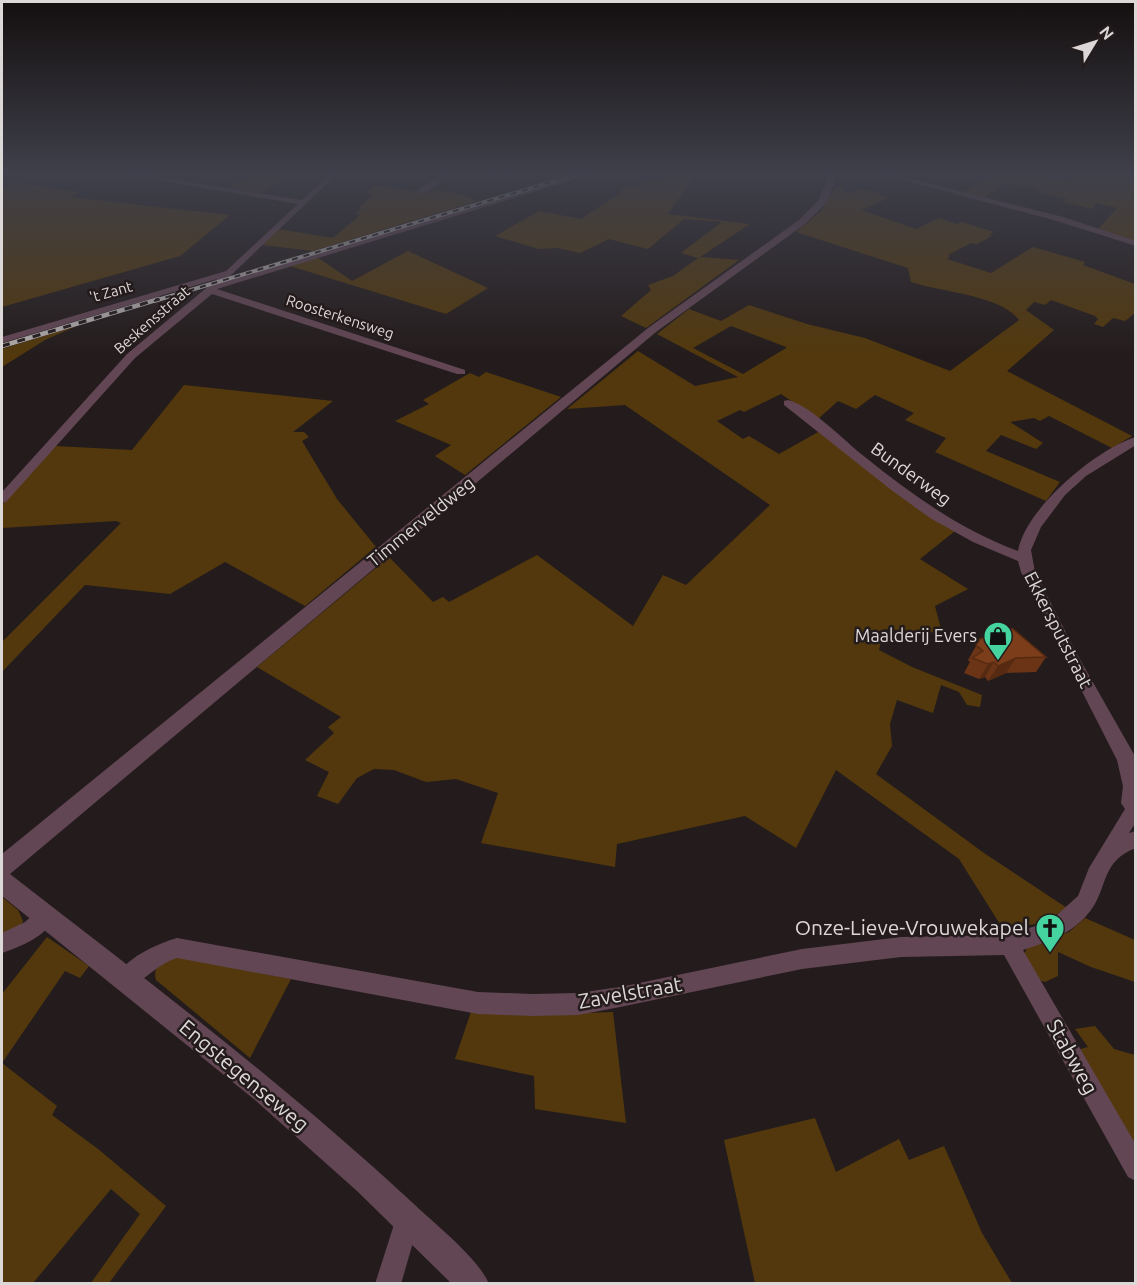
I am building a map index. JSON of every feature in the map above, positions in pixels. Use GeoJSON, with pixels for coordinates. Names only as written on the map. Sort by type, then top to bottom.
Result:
{"type":"FeatureCollection","features":[{"type":"Feature","properties":{"kind":"street","name":"Beskensstraat"},"geometry":{"type":"LineString","coordinates":[[2,499],[124,363],[229,273],[268,235]]}},
{"type":"Feature","properties":{"kind":"street"},"geometry":{"type":"LineString","coordinates":[[212,288],[387,235]]}},
{"type":"Feature","properties":{"kind":"street","name":"Timmerveldweg"},"geometry":{"type":"LineString","coordinates":[[2,867],[652,330],[784,235]]}},
{"type":"Feature","properties":{"kind":"street"},"geometry":{"type":"LineString","coordinates":[[1109,235],[1136,244]]}},
{"type":"Feature","properties":{"kind":"street","name":"'t Zant"},"geometry":{"type":"LineString","coordinates":[[2,340],[229,273]]}},
{"type":"Feature","properties":{"kind":"street","name":"Roosterkensweg"},"geometry":{"type":"LineString","coordinates":[[212,288],[461,372]]}},
{"type":"Feature","properties":{"kind":"street","name":"Bunderweg"},"geometry":{"type":"LineString","coordinates":[[788,403],[815,420],[895,488],[923,508],[994,547],[1023,558]]}},
{"type":"Feature","properties":{"kind":"street","name":"Ekkersputstraat"},"geometry":{"type":"LineString","coordinates":[[1136,440],[1080,473],[1058,493],[1030,533],[1025,544],[1023,558],[1070,656],[1124,755],[1136,771]]}},
{"type":"Feature","properties":{"kind":"street","name":"Ekkersputstraat"},"geometry":{"type":"LineString","coordinates":[[1124,755],[1132,786],[1133,810]]}},
{"type":"Feature","properties":{"kind":"street","name":"Zavelstraat"},"geometry":{"type":"LineString","coordinates":[[126,979],[159,953],[177,948],[478,1003],[578,1004],[802,959],[901,947],[1009,945],[1056,929],[1085,902],[1096,873],[1133,810]]}},
{"type":"Feature","properties":{"kind":"street","name":"Zavelstraat"},"geometry":{"type":"LineString","coordinates":[[1106,858],[1123,844],[1136,839]]}},
{"type":"Feature","properties":{"kind":"street","name":"Engstegenseweg"},"geometry":{"type":"LineString","coordinates":[[2,882],[293,1115],[408,1218],[474,1284]]}},
{"type":"Feature","properties":{"kind":"street"},"geometry":{"type":"LineString","coordinates":[[2,943],[32,929],[45,917]]}},
{"type":"Feature","properties":{"kind":"street","name":"Stabweg"},"geometry":{"type":"LineString","coordinates":[[1009,945],[1136,1169]]}},
{"type":"Feature","properties":{"kind":"street"},"geometry":{"type":"LineString","coordinates":[[388,1284],[408,1218]]}},
{"type":"Feature","properties":{"kind":"shaded area"},"geometry":{"type":"Polygon","coordinates":[[[2,235],[206,235],[180,256],[2,307],[2,235]]]}},
{"type":"Feature","properties":{"kind":"shaded area"},"geometry":{"type":"Polygon","coordinates":[[[272,235],[314,235],[333,238],[337,235],[366,235],[313,251],[262,245],[272,235]]]}},
{"type":"Feature","properties":{"kind":"shaded area"},"geometry":{"type":"Polygon","coordinates":[[[665,235],[648,249],[609,239],[580,253],[557,248],[539,249],[495,236],[665,235]]]}},
{"type":"Feature","properties":{"kind":"shaded area"},"geometry":{"type":"Polygon","coordinates":[[[705,235],[733,235],[700,257],[739,260],[646,328],[621,316],[651,290],[648,285],[673,276],[698,258],[681,253],[705,235]]]}},
{"type":"Feature","properties":{"kind":"shaded area"},"geometry":{"type":"Polygon","coordinates":[[[805,235],[989,235],[992,236],[977,244],[971,243],[948,255],[950,256],[947,259],[991,273],[1033,247],[1085,262],[1083,265],[1135,284],[1135,313],[1125,321],[1113,318],[1103,327],[1094,324],[1098,319],[1095,316],[1051,300],[1045,305],[1034,302],[1026,310],[1054,330],[1007,371],[1132,436],[1112,448],[1049,416],[1040,421],[1034,418],[1010,422],[1043,443],[1036,449],[1001,435],[986,451],[1060,482],[1046,501],[935,452],[946,438],[905,420],[914,413],[875,395],[856,409],[838,401],[818,419],[781,394],[744,412],[740,410],[717,421],[743,439],[749,436],[779,454],[820,431],[955,531],[920,559],[968,589],[935,606],[942,633],[884,629],[879,650],[912,667],[982,695],[980,707],[967,705],[959,692],[941,685],[933,713],[897,700],[890,724],[892,746],[876,774],[984,853],[1067,908],[1042,923],[1003,929],[959,859],[836,770],[796,848],[745,816],[617,844],[615,867],[481,843],[498,793],[456,779],[426,782],[394,770],[374,769],[357,778],[338,804],[317,796],[329,772],[305,760],[334,733],[328,727],[341,717],[257,667],[389,557],[433,602],[443,597],[449,602],[537,555],[633,626],[663,575],[686,585],[770,505],[625,405],[567,409],[638,351],[695,386],[738,377],[657,334],[689,309],[721,321],[749,305],[807,324],[865,338],[950,371],[1019,320],[999,305],[985,300],[911,282],[908,268],[805,235]],[[731,326],[693,348],[743,374],[786,348],[731,326]]]}},
{"type":"Feature","properties":{"kind":"shaded area"},"geometry":{"type":"Polygon","coordinates":[[[1115,235],[1135,235],[1135,242],[1115,235]]]}},
{"type":"Feature","properties":{"kind":"shaded area"},"geometry":{"type":"Polygon","coordinates":[[[408,251],[488,288],[446,314],[290,266],[317,257],[352,281],[408,251]]]}},
{"type":"Feature","properties":{"kind":"shaded area"},"geometry":{"type":"Polygon","coordinates":[[[79,325],[45,340],[2,367],[2,349],[79,325]]]}},
{"type":"Feature","properties":{"kind":"shaded area"},"geometry":{"type":"Polygon","coordinates":[[[486,372],[561,397],[465,475],[435,456],[451,445],[395,421],[429,404],[423,400],[470,373],[479,377],[486,372]]]}},
{"type":"Feature","properties":{"kind":"shaded area"},"geometry":{"type":"Polygon","coordinates":[[[184,385],[333,401],[293,432],[304,432],[309,437],[302,441],[337,499],[376,547],[305,606],[225,562],[170,594],[85,585],[2,672],[2,642],[121,523],[116,521],[2,528],[2,505],[55,446],[132,450],[184,385]]]}},
{"type":"Feature","properties":{"kind":"shaded area"},"geometry":{"type":"Polygon","coordinates":[[[2,897],[18,910],[23,921],[21,926],[2,938],[2,897]]]}},
{"type":"Feature","properties":{"kind":"shaded area"},"geometry":{"type":"Polygon","coordinates":[[[1085,918],[1135,940],[1135,982],[1091,967],[1058,952],[1058,976],[1045,982],[1036,979],[1023,957],[1027,948],[1069,932],[1085,918]]]}},
{"type":"Feature","properties":{"kind":"shaded area"},"geometry":{"type":"Polygon","coordinates":[[[47,937],[89,966],[80,978],[65,971],[2,1063],[2,994],[47,937]]]}},
{"type":"Feature","properties":{"kind":"shaded area"},"geometry":{"type":"Polygon","coordinates":[[[173,956],[291,979],[250,1058],[156,980],[157,968],[173,956]]]}},
{"type":"Feature","properties":{"kind":"shaded area"},"geometry":{"type":"Polygon","coordinates":[[[472,1009],[532,1015],[613,1012],[626,1123],[535,1109],[534,1076],[455,1059],[472,1009]]]}},
{"type":"Feature","properties":{"kind":"shaded area"},"geometry":{"type":"Polygon","coordinates":[[[1095,1026],[1114,1049],[1135,1055],[1135,1155],[1077,1050],[1088,1047],[1075,1029],[1095,1026]]]}},
{"type":"Feature","properties":{"kind":"shaded area"},"geometry":{"type":"Polygon","coordinates":[[[2,1063],[57,1106],[52,1115],[98,1149],[166,1206],[109,1283],[91,1283],[140,1214],[111,1189],[33,1283],[2,1283],[2,1063]]]}},
{"type":"Feature","properties":{"kind":"shaded area"},"geometry":{"type":"Polygon","coordinates":[[[815,1118],[836,1172],[899,1139],[909,1160],[944,1146],[982,1233],[1012,1283],[755,1283],[724,1140],[815,1118]]]}},
{"type":"Feature","properties":{"kind":"building"},"geometry":{"type":"Polygon","coordinates":[[[1008,628],[1013,629],[1046,657],[1016,658],[998,666],[994,662],[988,664],[972,658],[983,651],[976,645],[980,639],[1008,628]]]}},
{"type":"Feature","properties":{"kind":"railway"},"geometry":{"type":"LineString","coordinates":[[154,301],[375,235]]}},
{"type":"Feature","properties":{"kind":"railway"},"geometry":{"type":"LineString","coordinates":[[2,346],[159,299]]}},
{"type":"Feature","properties":{"kind":"place","name":"Maalderij Evers"},"geometry":{"type":"Point","coordinates":[998,662]}},
{"type":"Feature","properties":{"kind":"place","name":"Onze-Lieve-Vrouwekapel"},"geometry":{"type":"Point","coordinates":[1050,954]}}]}
